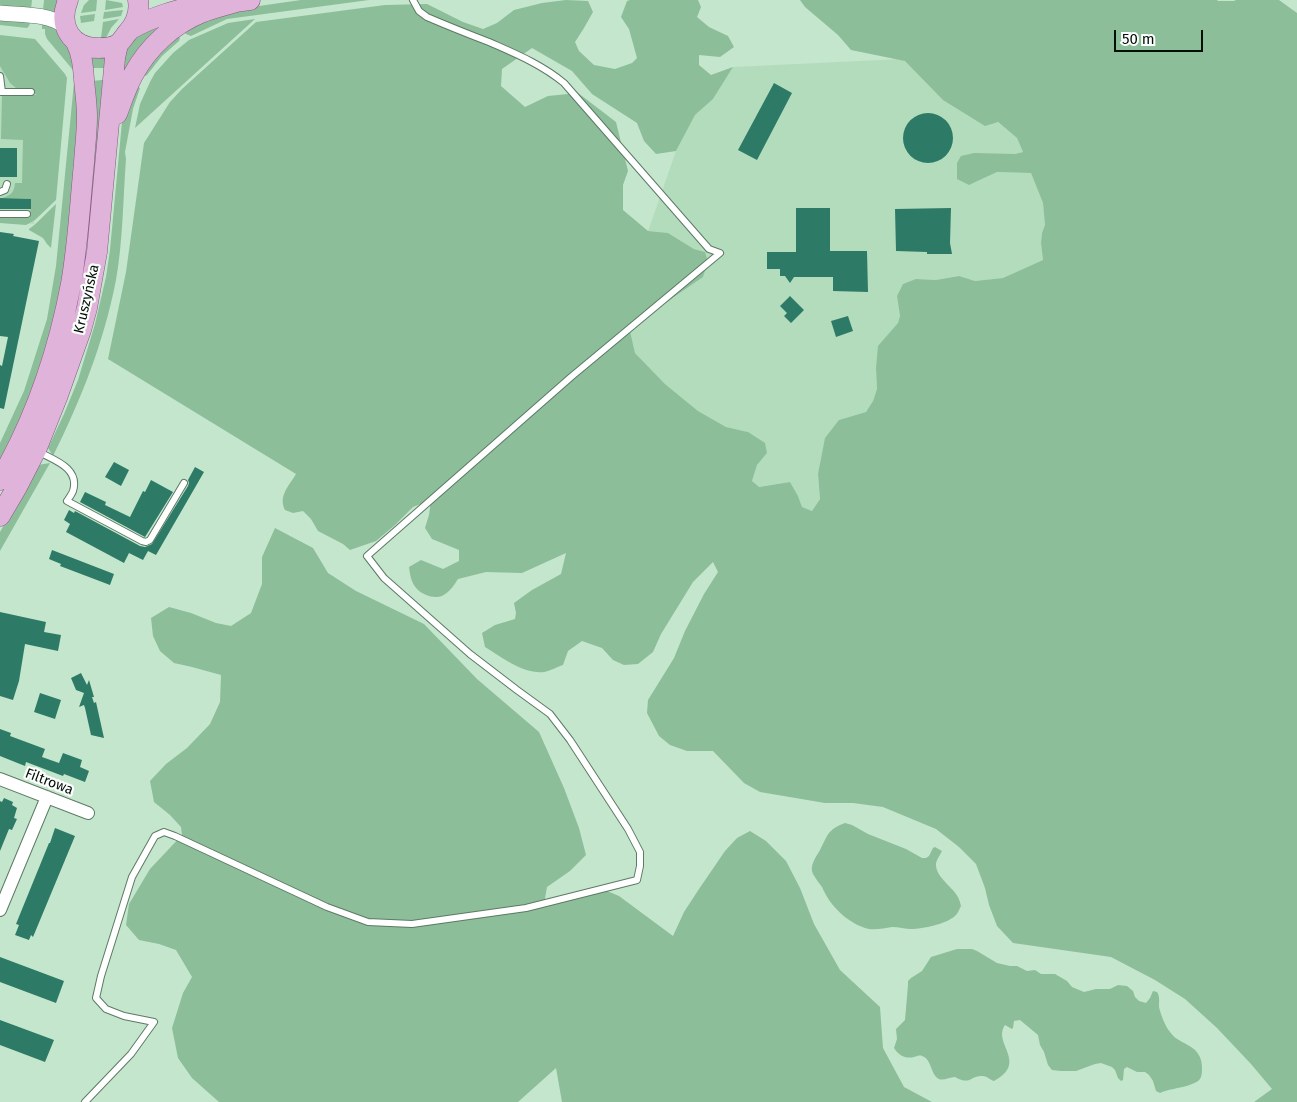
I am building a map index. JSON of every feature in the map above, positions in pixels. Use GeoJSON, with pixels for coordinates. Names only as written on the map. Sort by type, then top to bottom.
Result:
{"type":"FeatureCollection","features":[{"type":"Feature","properties":{"kind":"main road","name":"Kruszyńska"},"geometry":{"type":"LineString","coordinates":[[0,480],[24,435],[40,394],[56,348],[71,282],[87,129],[87,110],[80,49],[71,34],[64,13],[68,0]]}},
{"type":"Feature","properties":{"kind":"main road","name":"Kruszyńska"},"geometry":{"type":"LineString","coordinates":[[0,516],[36,450],[58,395],[87,308],[97,252],[114,67],[124,36],[138,14],[138,0]]}},
{"type":"Feature","properties":{"kind":"main road"},"geometry":{"type":"LineString","coordinates":[[71,34],[85,46],[104,48],[148,21],[187,8],[243,1]]}},
{"type":"Feature","properties":{"kind":"main road"},"geometry":{"type":"LineString","coordinates":[[108,134],[133,75],[155,45],[169,32],[202,12],[243,1]]}},
{"type":"Feature","properties":{"kind":"street"},"geometry":{"type":"LineString","coordinates":[[0,12],[51,18],[60,22],[71,34]]}},
{"type":"Feature","properties":{"kind":"street","name":"Filtrowa"},"geometry":{"type":"LineString","coordinates":[[0,779],[88,813]]}},
{"type":"Feature","properties":{"kind":"street"},"geometry":{"type":"LineString","coordinates":[[0,910],[47,797]]}},
{"type":"Feature","properties":{"kind":"lane"},"geometry":{"type":"LineString","coordinates":[[85,1102],[131,1054],[154,1022],[124,1016],[106,1009],[96,998],[132,877],[155,836],[164,832],[327,908],[368,922],[412,924],[526,908],[637,880],[640,852],[628,829],[570,740],[550,714],[470,654],[384,578],[367,556],[571,377],[720,253],[709,248],[564,83],[550,71],[510,51],[427,17],[419,11],[413,0]]}},
{"type":"Feature","properties":{"kind":"lane"},"geometry":{"type":"LineString","coordinates":[[0,76],[1,92],[31,92]]}},
{"type":"Feature","properties":{"kind":"lane"},"geometry":{"type":"LineString","coordinates":[[0,192],[5,190],[7,184]]}},
{"type":"Feature","properties":{"kind":"lane"},"geometry":{"type":"LineString","coordinates":[[0,214],[27,214]]}},
{"type":"Feature","properties":{"kind":"lane"},"geometry":{"type":"LineString","coordinates":[[36,450],[66,466],[72,472],[74,480],[73,491],[67,501],[146,542],[150,540],[184,482]]}},
{"type":"Feature","properties":{"kind":"shaded area"},"geometry":{"type":"Polygon","coordinates":[[[0,0],[32,0],[31,9],[0,6],[0,0]]]}},
{"type":"Feature","properties":{"kind":"shaded area"},"geometry":{"type":"Polygon","coordinates":[[[44,0],[58,0],[55,11],[43,10],[44,0]]]}},
{"type":"Feature","properties":{"kind":"shaded area"},"geometry":{"type":"Polygon","coordinates":[[[89,0],[97,0],[96,11],[81,13],[84,5],[89,0]]]}},
{"type":"Feature","properties":{"kind":"shaded area"},"geometry":{"type":"Polygon","coordinates":[[[106,0],[122,3],[123,7],[105,10],[106,0]]]}},
{"type":"Feature","properties":{"kind":"shaded area"},"geometry":{"type":"Polygon","coordinates":[[[301,0],[369,0],[227,19],[191,36],[182,29],[231,10],[301,0]]]}},
{"type":"Feature","properties":{"kind":"shaded area"},"geometry":{"type":"Polygon","coordinates":[[[566,0],[588,1],[593,12],[575,42],[579,51],[594,65],[615,69],[632,63],[637,58],[629,29],[621,17],[627,1],[630,0],[698,0],[701,7],[697,17],[709,27],[728,36],[734,47],[720,57],[699,55],[699,65],[711,75],[733,67],[713,99],[695,115],[676,151],[656,154],[644,141],[637,123],[592,94],[572,71],[532,48],[502,69],[501,86],[525,107],[548,96],[578,93],[616,122],[628,171],[623,185],[623,210],[648,231],[668,233],[694,249],[705,252],[708,262],[703,277],[658,308],[630,331],[635,353],[665,384],[698,411],[726,427],[748,432],[765,443],[767,453],[757,465],[752,481],[759,487],[790,482],[802,507],[812,511],[820,499],[818,474],[825,438],[839,420],[866,412],[873,401],[877,389],[878,346],[898,323],[900,316],[897,296],[903,284],[916,279],[936,280],[959,276],[975,281],[1003,278],[1043,260],[1041,243],[1045,225],[1043,203],[1031,173],[997,172],[969,185],[957,179],[957,163],[961,156],[974,153],[1015,154],[1023,152],[1017,138],[998,122],[985,126],[943,100],[905,61],[851,50],[838,35],[805,7],[800,0],[1279,0],[1297,13],[1297,1102],[1254,1102],[1272,1089],[1217,1028],[1185,999],[1155,980],[1111,957],[1013,943],[997,926],[976,864],[959,847],[936,829],[883,807],[853,803],[825,803],[760,792],[744,783],[713,751],[687,751],[670,745],[659,736],[647,713],[648,700],[674,658],[685,631],[718,572],[713,562],[693,582],[661,634],[653,652],[638,664],[624,665],[613,660],[602,648],[582,641],[568,651],[563,665],[544,672],[521,668],[485,647],[482,633],[495,625],[515,619],[514,603],[532,590],[561,574],[566,553],[522,573],[486,572],[458,579],[450,590],[442,596],[432,597],[425,595],[413,584],[409,567],[421,560],[443,569],[459,561],[459,550],[432,539],[425,528],[431,500],[413,507],[376,541],[350,550],[343,544],[318,531],[311,519],[303,511],[293,513],[285,510],[283,505],[284,496],[296,474],[108,359],[126,272],[144,143],[170,102],[182,89],[256,22],[385,5],[427,4],[463,22],[483,29],[497,23],[514,10],[542,3],[566,0]]]}},
{"type":"Feature","properties":{"kind":"shaded area"},"geometry":{"type":"Polygon","coordinates":[[[123,10],[121,16],[103,19],[104,12],[123,10]]]}},
{"type":"Feature","properties":{"kind":"shaded area"},"geometry":{"type":"Polygon","coordinates":[[[95,14],[94,21],[81,23],[80,16],[95,14]]]}},
{"type":"Feature","properties":{"kind":"shaded area"},"geometry":{"type":"Polygon","coordinates":[[[0,19],[30,22],[27,28],[0,25],[0,19]]]}},
{"type":"Feature","properties":{"kind":"shaded area"},"geometry":{"type":"Polygon","coordinates":[[[119,19],[111,28],[106,38],[101,38],[103,22],[119,19]]]}},
{"type":"Feature","properties":{"kind":"shaded area"},"geometry":{"type":"Polygon","coordinates":[[[168,19],[130,70],[121,69],[122,57],[129,44],[141,34],[168,19]]]}},
{"type":"Feature","properties":{"kind":"shaded area"},"geometry":{"type":"Polygon","coordinates":[[[255,19],[135,128],[140,104],[150,82],[155,73],[173,53],[189,40],[228,23],[255,19]]]}},
{"type":"Feature","properties":{"kind":"shaded area"},"geometry":{"type":"Polygon","coordinates":[[[42,23],[56,30],[64,44],[72,52],[73,70],[47,39],[45,29],[42,29],[42,23]]]}},
{"type":"Feature","properties":{"kind":"shaded area"},"geometry":{"type":"Polygon","coordinates":[[[176,33],[180,38],[179,41],[162,56],[147,75],[139,74],[176,33]]]}},
{"type":"Feature","properties":{"kind":"shaded area"},"geometry":{"type":"Polygon","coordinates":[[[0,35],[35,39],[67,78],[56,200],[35,220],[26,225],[0,223],[0,218],[30,218],[31,199],[2,198],[12,193],[15,183],[22,183],[23,140],[1,139],[2,95],[36,95],[31,89],[16,88],[10,83],[0,66],[0,35]]]}},
{"type":"Feature","properties":{"kind":"shaded area"},"geometry":{"type":"Polygon","coordinates":[[[0,50],[36,96],[34,224],[0,222],[0,50]]]}},
{"type":"Feature","properties":{"kind":"shaded area"},"geometry":{"type":"Polygon","coordinates":[[[89,52],[108,53],[107,68],[90,68],[89,52]]]}},
{"type":"Feature","properties":{"kind":"shaded area"},"geometry":{"type":"Polygon","coordinates":[[[901,59],[934,71],[1017,138],[1023,152],[997,154],[969,185],[997,172],[1031,173],[1043,203],[1045,225],[1041,243],[1043,260],[1003,278],[975,281],[959,276],[936,280],[916,279],[897,296],[900,316],[876,368],[877,389],[873,401],[866,412],[839,420],[818,474],[820,499],[812,511],[802,507],[790,482],[758,487],[752,481],[757,465],[767,453],[748,432],[726,427],[698,411],[665,384],[635,353],[630,331],[658,308],[703,277],[708,262],[705,252],[694,249],[668,233],[648,231],[676,151],[695,115],[713,99],[733,67],[901,59]]]}},
{"type":"Feature","properties":{"kind":"shaded area"},"geometry":{"type":"Polygon","coordinates":[[[106,80],[90,220],[88,219],[92,81],[106,80]]]}},
{"type":"Feature","properties":{"kind":"shaded area"},"geometry":{"type":"Polygon","coordinates":[[[77,82],[80,106],[65,267],[60,298],[34,389],[0,464],[0,443],[24,391],[47,319],[56,266],[74,83],[77,82]]]}},
{"type":"Feature","properties":{"kind":"shaded area"},"geometry":{"type":"Polygon","coordinates":[[[133,85],[140,88],[133,109],[125,152],[121,235],[116,280],[98,348],[73,414],[53,456],[48,448],[78,380],[95,324],[106,277],[122,122],[133,85]]]}},
{"type":"Feature","properties":{"kind":"shaded area"},"geometry":{"type":"Polygon","coordinates":[[[56,204],[51,248],[43,238],[29,229],[56,204]]]}},
{"type":"Feature","properties":{"kind":"shaded area"},"geometry":{"type":"Polygon","coordinates":[[[50,463],[0,551],[0,532],[38,465],[50,463]]]}},
{"type":"Feature","properties":{"kind":"shaded area"},"geometry":{"type":"Polygon","coordinates":[[[275,528],[313,548],[328,573],[356,591],[424,624],[477,679],[539,732],[564,788],[579,828],[586,855],[570,871],[547,887],[544,904],[600,888],[619,896],[673,936],[684,912],[725,851],[737,838],[750,831],[766,841],[786,861],[800,888],[814,924],[840,970],[880,1007],[883,1048],[904,1087],[932,1102],[562,1102],[556,1068],[518,1102],[219,1102],[192,1078],[178,1058],[172,1028],[183,993],[192,977],[176,950],[139,940],[126,925],[129,904],[150,869],[182,835],[181,827],[154,802],[150,781],[166,764],[187,748],[210,724],[220,702],[221,675],[174,663],[160,651],[153,636],[151,618],[169,607],[216,623],[231,626],[251,613],[262,584],[262,557],[275,528]]]}},
{"type":"Feature","properties":{"kind":"shaded area"},"geometry":{"type":"Polygon","coordinates":[[[845,823],[906,849],[922,858],[929,856],[935,847],[942,851],[936,862],[936,868],[940,876],[959,898],[961,906],[956,915],[934,926],[911,929],[892,927],[869,929],[847,919],[830,901],[812,871],[812,865],[829,834],[835,828],[845,823]]]}},
{"type":"Feature","properties":{"kind":"shaded area"},"geometry":{"type":"Polygon","coordinates":[[[957,949],[972,949],[997,963],[1017,966],[1027,971],[1035,970],[1041,974],[1055,974],[1067,981],[1072,987],[1084,992],[1096,989],[1110,989],[1118,985],[1127,986],[1133,991],[1139,1001],[1146,1003],[1153,991],[1157,992],[1159,1007],[1168,1030],[1175,1038],[1195,1050],[1199,1056],[1202,1065],[1201,1078],[1193,1084],[1160,1093],[1156,1091],[1149,1075],[1127,1067],[1124,1069],[1123,1080],[1121,1081],[1112,1067],[1101,1063],[1076,1071],[1052,1070],[1040,1045],[1038,1035],[1020,1020],[1014,1021],[1012,1029],[1005,1025],[1002,1032],[1009,1060],[1009,1067],[1004,1074],[994,1081],[983,1076],[967,1080],[960,1080],[955,1077],[939,1079],[925,1058],[920,1056],[905,1057],[896,1051],[894,1048],[897,1039],[896,1029],[905,1020],[908,981],[922,971],[931,957],[957,949]]]}},
{"type":"Feature","properties":{"kind":"building"},"geometry":{"type":"Polygon","coordinates":[[[774,83],[792,93],[757,160],[738,150],[774,83]]]}},
{"type":"Feature","properties":{"kind":"building"},"geometry":{"type":"Polygon","coordinates":[[[933,113],[946,120],[952,128],[952,148],[946,156],[938,162],[923,163],[910,156],[904,148],[903,133],[910,120],[918,114],[933,113]]]}},
{"type":"Feature","properties":{"kind":"building"},"geometry":{"type":"Polygon","coordinates":[[[0,148],[17,148],[17,177],[0,177],[0,148]]]}},
{"type":"Feature","properties":{"kind":"building"},"geometry":{"type":"Polygon","coordinates":[[[0,198],[31,199],[31,209],[0,209],[0,198]]]}},
{"type":"Feature","properties":{"kind":"building"},"geometry":{"type":"Polygon","coordinates":[[[796,208],[830,208],[830,251],[867,251],[868,292],[833,291],[833,277],[794,277],[790,283],[785,276],[780,276],[780,269],[767,269],[767,252],[796,252],[796,208]]]}},
{"type":"Feature","properties":{"kind":"building"},"geometry":{"type":"Polygon","coordinates":[[[951,208],[950,243],[952,254],[896,251],[895,209],[951,208]]]}},
{"type":"Feature","properties":{"kind":"building"},"geometry":{"type":"Polygon","coordinates":[[[0,232],[39,241],[4,409],[0,408],[0,365],[2,366],[8,337],[0,336],[0,232]]]}},
{"type":"Feature","properties":{"kind":"building"},"geometry":{"type":"Polygon","coordinates":[[[790,296],[804,310],[791,323],[784,316],[787,313],[780,306],[790,296]]]}},
{"type":"Feature","properties":{"kind":"building"},"geometry":{"type":"Polygon","coordinates":[[[848,316],[853,331],[836,337],[831,321],[848,316]]]}},
{"type":"Feature","properties":{"kind":"building"},"geometry":{"type":"Polygon","coordinates":[[[114,462],[129,470],[121,486],[105,477],[114,462]]]}},
{"type":"Feature","properties":{"kind":"building"},"geometry":{"type":"Polygon","coordinates":[[[195,467],[204,472],[156,555],[148,551],[143,560],[129,553],[124,563],[66,532],[70,524],[64,520],[69,510],[74,513],[75,511],[140,546],[145,547],[152,544],[188,486],[188,480],[195,467]]]}},
{"type":"Feature","properties":{"kind":"building"},"geometry":{"type":"Polygon","coordinates":[[[151,480],[173,492],[145,537],[80,502],[85,492],[106,502],[105,505],[130,517],[143,491],[145,492],[151,480]]]}},
{"type":"Feature","properties":{"kind":"building"},"geometry":{"type":"Polygon","coordinates":[[[52,550],[114,574],[110,585],[60,566],[61,564],[49,559],[52,550]]]}},
{"type":"Feature","properties":{"kind":"building"},"geometry":{"type":"Polygon","coordinates":[[[0,612],[46,622],[44,632],[61,635],[58,651],[25,644],[19,681],[13,700],[0,696],[0,612]]]}},
{"type":"Feature","properties":{"kind":"building"},"geometry":{"type":"Polygon","coordinates":[[[81,673],[87,685],[89,680],[104,738],[91,735],[84,705],[79,707],[84,693],[76,690],[71,678],[81,673]]]}},
{"type":"Feature","properties":{"kind":"building"},"geometry":{"type":"Polygon","coordinates":[[[40,693],[61,700],[55,719],[34,712],[40,693]]]}},
{"type":"Feature","properties":{"kind":"building"},"geometry":{"type":"Polygon","coordinates":[[[0,729],[11,733],[10,736],[45,749],[42,757],[59,763],[63,753],[82,760],[80,767],[89,771],[85,782],[26,762],[25,766],[0,756],[0,729]]]}},
{"type":"Feature","properties":{"kind":"building"},"geometry":{"type":"Polygon","coordinates":[[[4,798],[13,802],[12,805],[17,808],[14,818],[17,819],[12,830],[9,829],[0,851],[0,801],[2,802],[4,798]]]}},
{"type":"Feature","properties":{"kind":"building"},"geometry":{"type":"Polygon","coordinates":[[[55,828],[75,836],[33,937],[31,935],[29,940],[15,935],[19,925],[16,924],[55,828]]]}},
{"type":"Feature","properties":{"kind":"building"},"geometry":{"type":"Polygon","coordinates":[[[0,957],[64,981],[56,1003],[0,982],[0,957]]]}},
{"type":"Feature","properties":{"kind":"building"},"geometry":{"type":"Polygon","coordinates":[[[0,1020],[54,1040],[45,1062],[0,1045],[0,1020]]]}}]}
